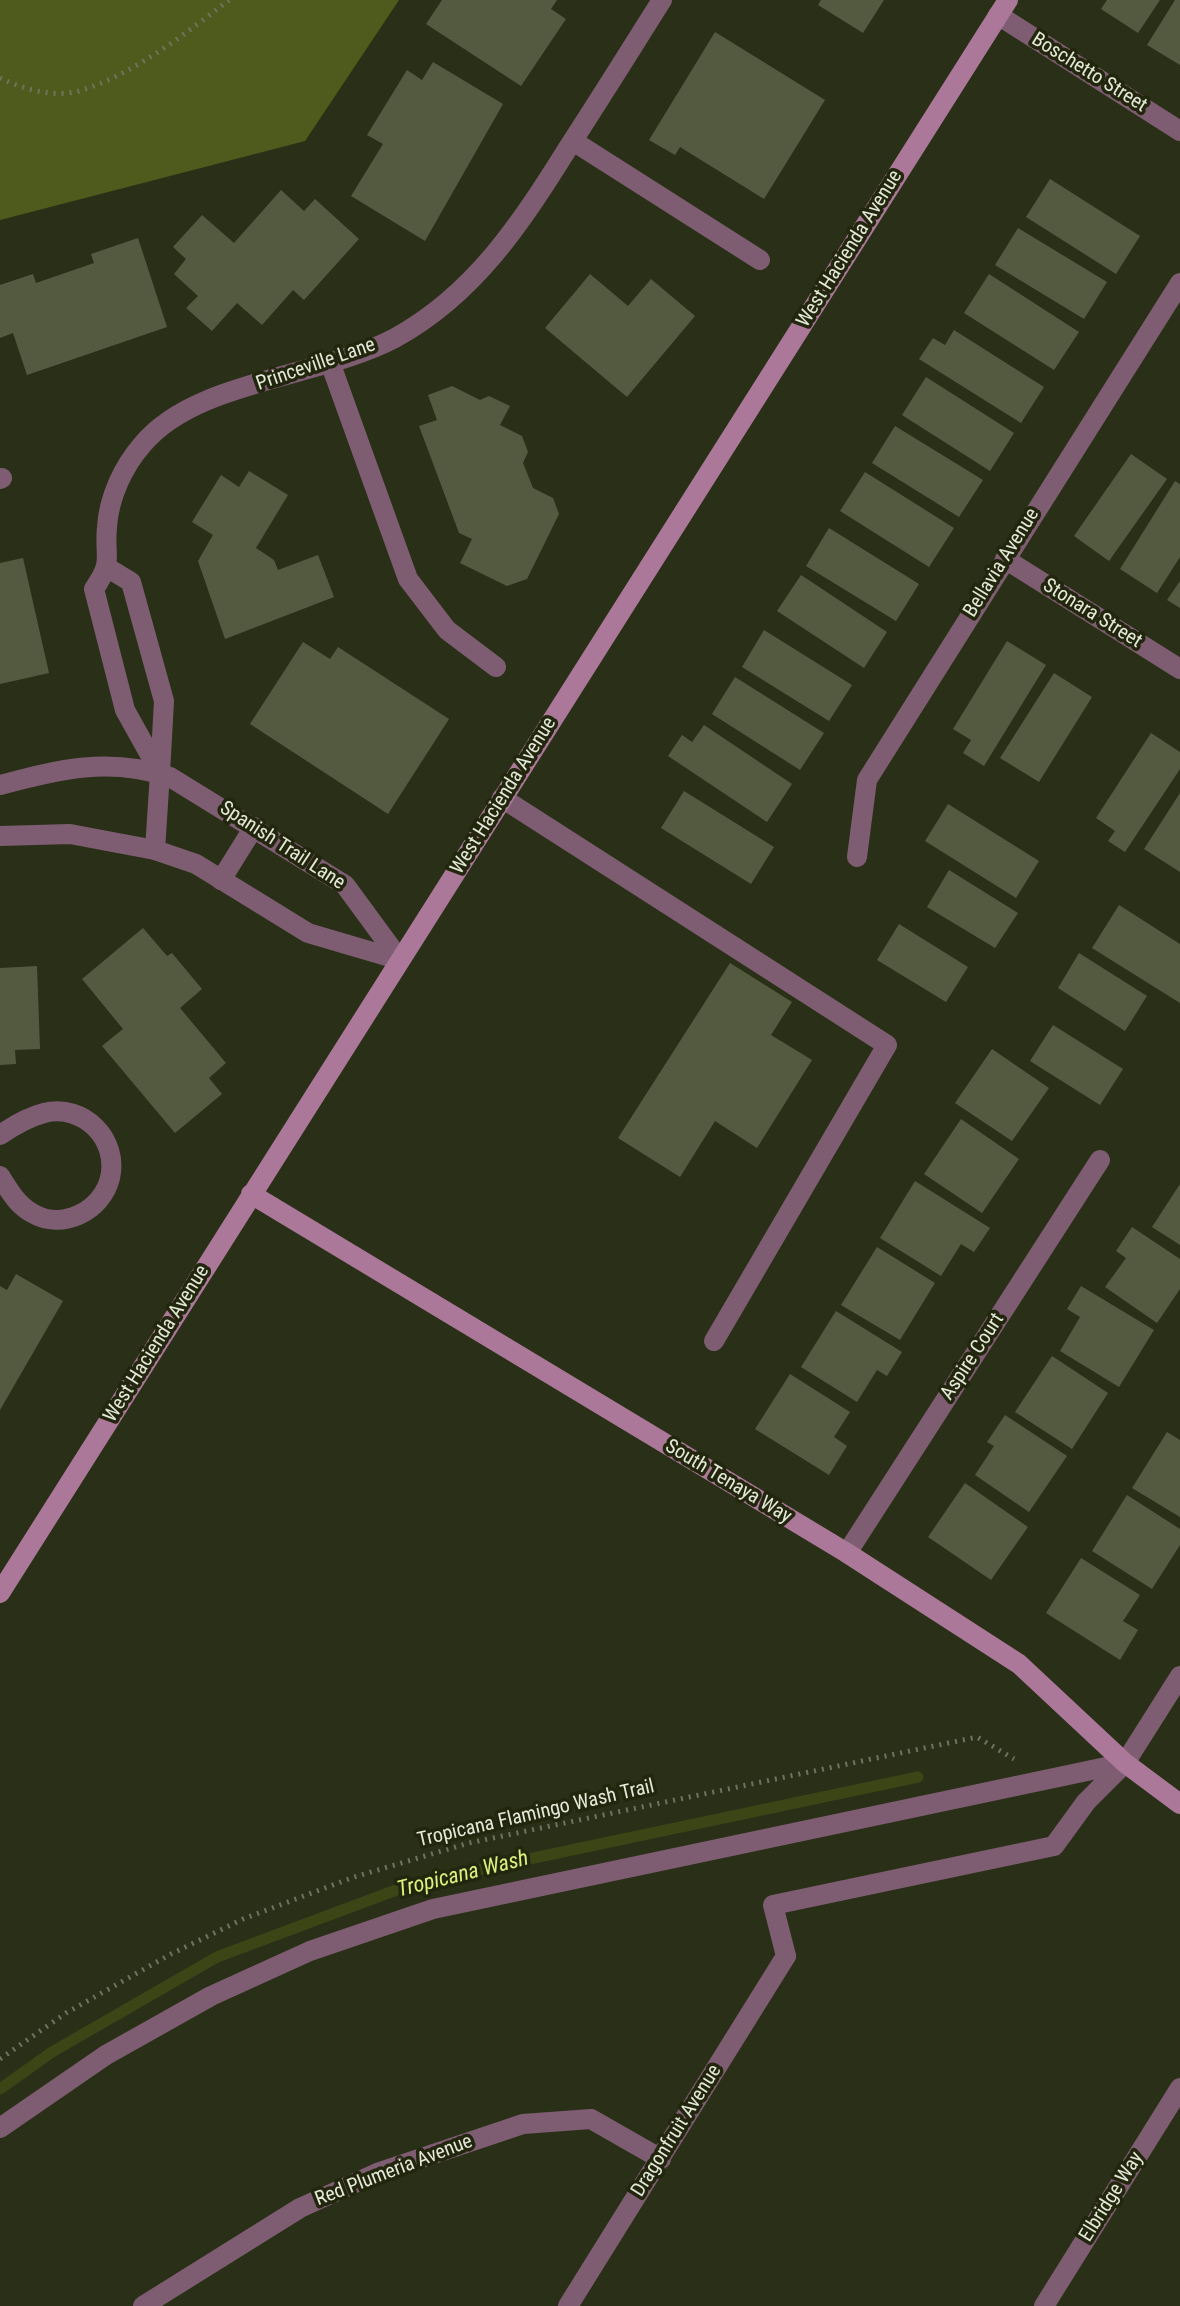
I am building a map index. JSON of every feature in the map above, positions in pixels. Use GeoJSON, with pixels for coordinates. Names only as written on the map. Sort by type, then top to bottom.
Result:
{"type":"FeatureCollection","features":[{"type":"Feature","properties":{"kind":"main road","name":"West Hacienda Avenue"},"geometry":{"type":"LineString","coordinates":[[0,1593],[1003,8]]}},
{"type":"Feature","properties":{"kind":"main road","name":"South Tenaya Way"},"geometry":{"type":"LineString","coordinates":[[251,1194],[847,1553],[1019,1664],[1125,1763],[1180,1804]]}},
{"type":"Feature","properties":{"kind":"street","name":"Princeville Lane"},"geometry":{"type":"LineString","coordinates":[[160,773],[125,710],[94,589],[108,568],[107,525],[118,483],[129,462],[158,427],[198,403],[331,365],[394,338],[451,300],[511,237],[662,0]]}},
{"type":"Feature","properties":{"kind":"street","name":"Boschetto Street"},"geometry":{"type":"LineString","coordinates":[[1003,8],[1075,64],[1180,131]]}},
{"type":"Feature","properties":{"kind":"street"},"geometry":{"type":"LineString","coordinates":[[573,141],[760,260]]}},
{"type":"Feature","properties":{"kind":"street","name":"Bellavia Avenue"},"geometry":{"type":"LineString","coordinates":[[857,857],[867,780],[1180,283]]}},
{"type":"Feature","properties":{"kind":"street"},"geometry":{"type":"LineString","coordinates":[[331,365],[408,579],[447,630],[496,667]]}},
{"type":"Feature","properties":{"kind":"street","name":"Stonara Street"},"geometry":{"type":"LineString","coordinates":[[1005,559],[1180,669]]}},
{"type":"Feature","properties":{"kind":"street"},"geometry":{"type":"LineString","coordinates":[[108,568],[131,582],[164,701],[155,850]]}},
{"type":"Feature","properties":{"kind":"street","name":"Spanish Trail Lane"},"geometry":{"type":"LineString","coordinates":[[0,785],[69,767],[95,764],[120,765],[160,773],[194,788],[345,885],[400,960]]}},
{"type":"Feature","properties":{"kind":"street"},"geometry":{"type":"LineString","coordinates":[[502,798],[887,1045],[714,1341]]}},
{"type":"Feature","properties":{"kind":"street"},"geometry":{"type":"LineString","coordinates":[[221,880],[254,827]]}},
{"type":"Feature","properties":{"kind":"street"},"geometry":{"type":"LineString","coordinates":[[0,836],[70,834],[155,850],[196,864],[308,933],[400,960]]}},
{"type":"Feature","properties":{"kind":"street"},"geometry":{"type":"LineString","coordinates":[[0,1135],[45,1113],[64,1111],[82,1117],[97,1128],[108,1143],[112,1162],[110,1180],[102,1198],[88,1211],[71,1218],[52,1220],[34,1215],[18,1204],[0,1176]]}},
{"type":"Feature","properties":{"kind":"street","name":"Aspire Court"},"geometry":{"type":"LineString","coordinates":[[847,1553],[1100,1160]]}},
{"type":"Feature","properties":{"kind":"street"},"geometry":{"type":"LineString","coordinates":[[0,2128],[106,2055],[211,1996],[310,1951],[433,1909],[1125,1763],[1180,1676]]}},
{"type":"Feature","properties":{"kind":"street","name":"Dragonfruit Avenue"},"geometry":{"type":"LineString","coordinates":[[568,2306],[786,1956],[773,1905],[1054,1846],[1086,1802],[1125,1763]]}},
{"type":"Feature","properties":{"kind":"street","name":"Elbridge Way"},"geometry":{"type":"LineString","coordinates":[[1044,2306],[1172,2118],[1180,2088]]}},
{"type":"Feature","properties":{"kind":"street","name":"Red Plumeria Avenue"},"geometry":{"type":"LineString","coordinates":[[143,2306],[300,2208],[377,2173],[523,2124],[591,2119],[661,2159]]}},
{"type":"Feature","properties":{"kind":"path"},"geometry":{"type":"LineString","coordinates":[[0,78],[42,93],[77,91],[119,73],[190,30],[229,0]]}},
{"type":"Feature","properties":{"kind":"path","name":"Tropicana Flamingo Wash Trail"},"geometry":{"type":"LineString","coordinates":[[0,2059],[124,1979],[243,1919],[430,1853],[977,1737],[1047,1779]]}},
{"type":"Feature","properties":{"kind":"green space"},"geometry":{"type":"Polygon","coordinates":[[[0,0],[399,0],[305,141],[0,220],[0,0]]]}},
{"type":"Feature","properties":{"kind":"building"},"geometry":{"type":"Polygon","coordinates":[[[442,0],[557,0],[551,9],[566,19],[521,86],[426,24],[442,0]]]}},
{"type":"Feature","properties":{"kind":"building"},"geometry":{"type":"Polygon","coordinates":[[[821,0],[884,0],[863,33],[818,5],[821,0]]]}},
{"type":"Feature","properties":{"kind":"building"},"geometry":{"type":"Polygon","coordinates":[[[1107,0],[1160,0],[1138,33],[1101,9],[1107,0]]]}},
{"type":"Feature","properties":{"kind":"building"},"geometry":{"type":"Polygon","coordinates":[[[1175,0],[1180,0],[1180,65],[1147,45],[1175,0]]]}},
{"type":"Feature","properties":{"kind":"building"},"geometry":{"type":"Polygon","coordinates":[[[715,32],[825,100],[764,199],[680,147],[675,155],[649,140],[715,32]]]}},
{"type":"Feature","properties":{"kind":"building"},"geometry":{"type":"Polygon","coordinates":[[[433,62],[503,104],[425,241],[351,196],[383,144],[367,135],[407,70],[422,80],[433,62]]]}},
{"type":"Feature","properties":{"kind":"building"},"geometry":{"type":"Polygon","coordinates":[[[1050,179],[1140,236],[1116,274],[1026,217],[1050,179]]]}},
{"type":"Feature","properties":{"kind":"building"},"geometry":{"type":"Polygon","coordinates":[[[281,190],[304,211],[315,199],[359,239],[304,300],[293,290],[262,325],[237,303],[212,331],[186,308],[198,296],[174,274],[186,259],[173,247],[202,215],[234,243],[281,190]]]}},
{"type":"Feature","properties":{"kind":"building"},"geometry":{"type":"Polygon","coordinates":[[[1018,228],[1107,282],[1084,319],[995,265],[1018,228]]]}},
{"type":"Feature","properties":{"kind":"building"},"geometry":{"type":"Polygon","coordinates":[[[138,238],[167,327],[27,375],[13,333],[0,338],[0,285],[33,274],[36,283],[94,263],[91,254],[138,238]]]}},
{"type":"Feature","properties":{"kind":"building"},"geometry":{"type":"Polygon","coordinates":[[[590,274],[628,306],[651,279],[695,316],[627,397],[545,328],[590,274]]]}},
{"type":"Feature","properties":{"kind":"building"},"geometry":{"type":"Polygon","coordinates":[[[989,274],[1079,332],[1054,370],[964,313],[989,274]]]}},
{"type":"Feature","properties":{"kind":"building"},"geometry":{"type":"Polygon","coordinates":[[[954,330],[1044,387],[1021,423],[919,359],[933,338],[945,345],[954,330]]]}},
{"type":"Feature","properties":{"kind":"building"},"geometry":{"type":"Polygon","coordinates":[[[926,377],[1014,433],[990,471],[902,415],[926,377]]]}},
{"type":"Feature","properties":{"kind":"building"},"geometry":{"type":"Polygon","coordinates":[[[452,386],[480,400],[489,396],[510,406],[500,425],[522,436],[528,452],[523,463],[533,488],[553,498],[559,514],[527,579],[507,586],[460,563],[472,539],[459,533],[419,426],[437,420],[428,395],[452,386]]]}},
{"type":"Feature","properties":{"kind":"building"},"geometry":{"type":"Polygon","coordinates":[[[895,426],[983,480],[959,517],[872,463],[895,426]]]}},
{"type":"Feature","properties":{"kind":"building"},"geometry":{"type":"Polygon","coordinates":[[[1131,454],[1167,479],[1109,561],[1074,536],[1131,454]]]}},
{"type":"Feature","properties":{"kind":"building"},"geometry":{"type":"Polygon","coordinates":[[[249,471],[288,495],[256,548],[274,560],[278,570],[318,555],[334,597],[225,639],[198,561],[213,535],[192,522],[221,475],[239,487],[249,471]]]}},
{"type":"Feature","properties":{"kind":"building"},"geometry":{"type":"Polygon","coordinates":[[[865,472],[954,528],[929,567],[840,511],[865,472]]]}},
{"type":"Feature","properties":{"kind":"building"},"geometry":{"type":"Polygon","coordinates":[[[1175,481],[1180,484],[1180,557],[1157,593],[1120,569],[1175,481]]]}},
{"type":"Feature","properties":{"kind":"building"},"geometry":{"type":"Polygon","coordinates":[[[829,528],[919,584],[896,621],[806,566],[829,528]]]}},
{"type":"Feature","properties":{"kind":"building"},"geometry":{"type":"Polygon","coordinates":[[[23,558],[49,673],[0,684],[0,563],[23,558]]]}},
{"type":"Feature","properties":{"kind":"building"},"geometry":{"type":"Polygon","coordinates":[[[801,575],[887,632],[864,668],[777,611],[801,575]]]}},
{"type":"Feature","properties":{"kind":"building"},"geometry":{"type":"Polygon","coordinates":[[[1180,581],[1180,608],[1167,600],[1180,581]]]}},
{"type":"Feature","properties":{"kind":"building"},"geometry":{"type":"Polygon","coordinates":[[[764,630],[852,685],[829,721],[742,667],[764,630]]]}},
{"type":"Feature","properties":{"kind":"building"},"geometry":{"type":"Polygon","coordinates":[[[1007,641],[1046,665],[984,766],[963,753],[971,740],[953,729],[1007,641]]]}},
{"type":"Feature","properties":{"kind":"building"},"geometry":{"type":"Polygon","coordinates":[[[303,642],[330,659],[338,647],[449,719],[388,814],[250,724],[303,642]]]}},
{"type":"Feature","properties":{"kind":"building"},"geometry":{"type":"Polygon","coordinates":[[[1054,673],[1092,697],[1039,782],[1000,758],[1054,673]]]}},
{"type":"Feature","properties":{"kind":"building"},"geometry":{"type":"Polygon","coordinates":[[[735,677],[824,733],[800,770],[712,714],[735,677]]]}},
{"type":"Feature","properties":{"kind":"building"},"geometry":{"type":"Polygon","coordinates":[[[704,725],[792,784],[767,822],[668,756],[682,735],[692,742],[704,725]]]}},
{"type":"Feature","properties":{"kind":"building"},"geometry":{"type":"Polygon","coordinates":[[[1151,733],[1180,752],[1180,769],[1125,852],[1108,841],[1115,831],[1096,818],[1151,733]]]}},
{"type":"Feature","properties":{"kind":"building"},"geometry":{"type":"Polygon","coordinates":[[[684,791],[774,847],[751,884],[661,828],[684,791]]]}},
{"type":"Feature","properties":{"kind":"building"},"geometry":{"type":"Polygon","coordinates":[[[1180,793],[1180,872],[1144,849],[1180,793]]]}},
{"type":"Feature","properties":{"kind":"building"},"geometry":{"type":"Polygon","coordinates":[[[948,804],[1039,861],[1016,898],[925,841],[948,804]]]}},
{"type":"Feature","properties":{"kind":"building"},"geometry":{"type":"Polygon","coordinates":[[[949,870],[1018,913],[995,948],[927,907],[949,870]]]}},
{"type":"Feature","properties":{"kind":"building"},"geometry":{"type":"Polygon","coordinates":[[[1119,905],[1180,944],[1180,1003],[1092,948],[1119,905]]]}},
{"type":"Feature","properties":{"kind":"building"},"geometry":{"type":"Polygon","coordinates":[[[899,924],[968,967],[946,1002],[877,960],[899,924]]]}},
{"type":"Feature","properties":{"kind":"building"},"geometry":{"type":"Polygon","coordinates":[[[143,928],[167,956],[172,953],[202,989],[180,1008],[226,1063],[209,1078],[222,1094],[175,1133],[102,1046],[123,1029],[82,979],[143,928]]]}},
{"type":"Feature","properties":{"kind":"building"},"geometry":{"type":"Polygon","coordinates":[[[1079,953],[1147,996],[1125,1031],[1058,988],[1079,953]]]}},
{"type":"Feature","properties":{"kind":"building"},"geometry":{"type":"Polygon","coordinates":[[[730,963],[792,1002],[771,1035],[812,1060],[757,1148],[715,1121],[680,1177],[618,1138],[730,963]]]}},
{"type":"Feature","properties":{"kind":"building"},"geometry":{"type":"Polygon","coordinates":[[[37,966],[40,1049],[15,1050],[16,1064],[0,1065],[0,968],[37,966]]]}},
{"type":"Feature","properties":{"kind":"building"},"geometry":{"type":"Polygon","coordinates":[[[1053,1025],[1123,1069],[1100,1105],[1030,1061],[1053,1025]]]}},
{"type":"Feature","properties":{"kind":"building"},"geometry":{"type":"Polygon","coordinates":[[[992,1049],[1049,1088],[1012,1141],[955,1103],[992,1049]]]}},
{"type":"Feature","properties":{"kind":"building"},"geometry":{"type":"Polygon","coordinates":[[[961,1119],[1019,1159],[982,1213],[924,1174],[961,1119]]]}},
{"type":"Feature","properties":{"kind":"building"},"geometry":{"type":"Polygon","coordinates":[[[915,1181],[990,1228],[974,1252],[961,1244],[941,1276],[880,1238],[915,1181]]]}},
{"type":"Feature","properties":{"kind":"building"},"geometry":{"type":"Polygon","coordinates":[[[1180,1184],[1180,1245],[1152,1227],[1180,1184]]]}},
{"type":"Feature","properties":{"kind":"building"},"geometry":{"type":"Polygon","coordinates":[[[1132,1227],[1180,1259],[1180,1289],[1157,1323],[1105,1287],[1126,1258],[1116,1251],[1132,1227]]]}},
{"type":"Feature","properties":{"kind":"building"},"geometry":{"type":"Polygon","coordinates":[[[877,1247],[935,1283],[900,1340],[841,1305],[877,1247]]]}},
{"type":"Feature","properties":{"kind":"building"},"geometry":{"type":"Polygon","coordinates":[[[16,1274],[63,1301],[0,1410],[0,1286],[7,1290],[16,1274]]]}},
{"type":"Feature","properties":{"kind":"building"},"geometry":{"type":"Polygon","coordinates":[[[1081,1286],[1154,1330],[1119,1387],[1060,1351],[1080,1317],[1067,1309],[1081,1286]]]}},
{"type":"Feature","properties":{"kind":"building"},"geometry":{"type":"Polygon","coordinates":[[[836,1311],[902,1352],[887,1376],[877,1370],[857,1402],[801,1367],[836,1311]]]}},
{"type":"Feature","properties":{"kind":"building"},"geometry":{"type":"Polygon","coordinates":[[[1052,1356],[1108,1393],[1072,1449],[1015,1412],[1052,1356]]]}},
{"type":"Feature","properties":{"kind":"building"},"geometry":{"type":"Polygon","coordinates":[[[790,1374],[850,1412],[834,1437],[847,1446],[829,1475],[755,1429],[790,1374]]]}},
{"type":"Feature","properties":{"kind":"building"},"geometry":{"type":"Polygon","coordinates":[[[1005,1415],[1067,1456],[1029,1512],[975,1475],[994,1446],[987,1442],[1005,1415]]]}},
{"type":"Feature","properties":{"kind":"building"},"geometry":{"type":"Polygon","coordinates":[[[1167,1432],[1180,1440],[1180,1517],[1132,1488],[1167,1432]]]}},
{"type":"Feature","properties":{"kind":"building"},"geometry":{"type":"Polygon","coordinates":[[[965,1483],[1028,1527],[991,1580],[928,1537],[965,1483]]]}},
{"type":"Feature","properties":{"kind":"building"},"geometry":{"type":"Polygon","coordinates":[[[1127,1495],[1180,1529],[1180,1545],[1152,1589],[1092,1551],[1127,1495]]]}},
{"type":"Feature","properties":{"kind":"building"},"geometry":{"type":"Polygon","coordinates":[[[1081,1558],[1140,1595],[1123,1621],[1138,1630],[1120,1660],[1046,1613],[1081,1558]]]}},
{"type":"Feature","properties":{"kind":"waterway","name":"Tropicana Wash"},"geometry":{"type":"LineString","coordinates":[[0,2089],[52,2052],[217,1957],[415,1883],[918,1777]]}}]}
